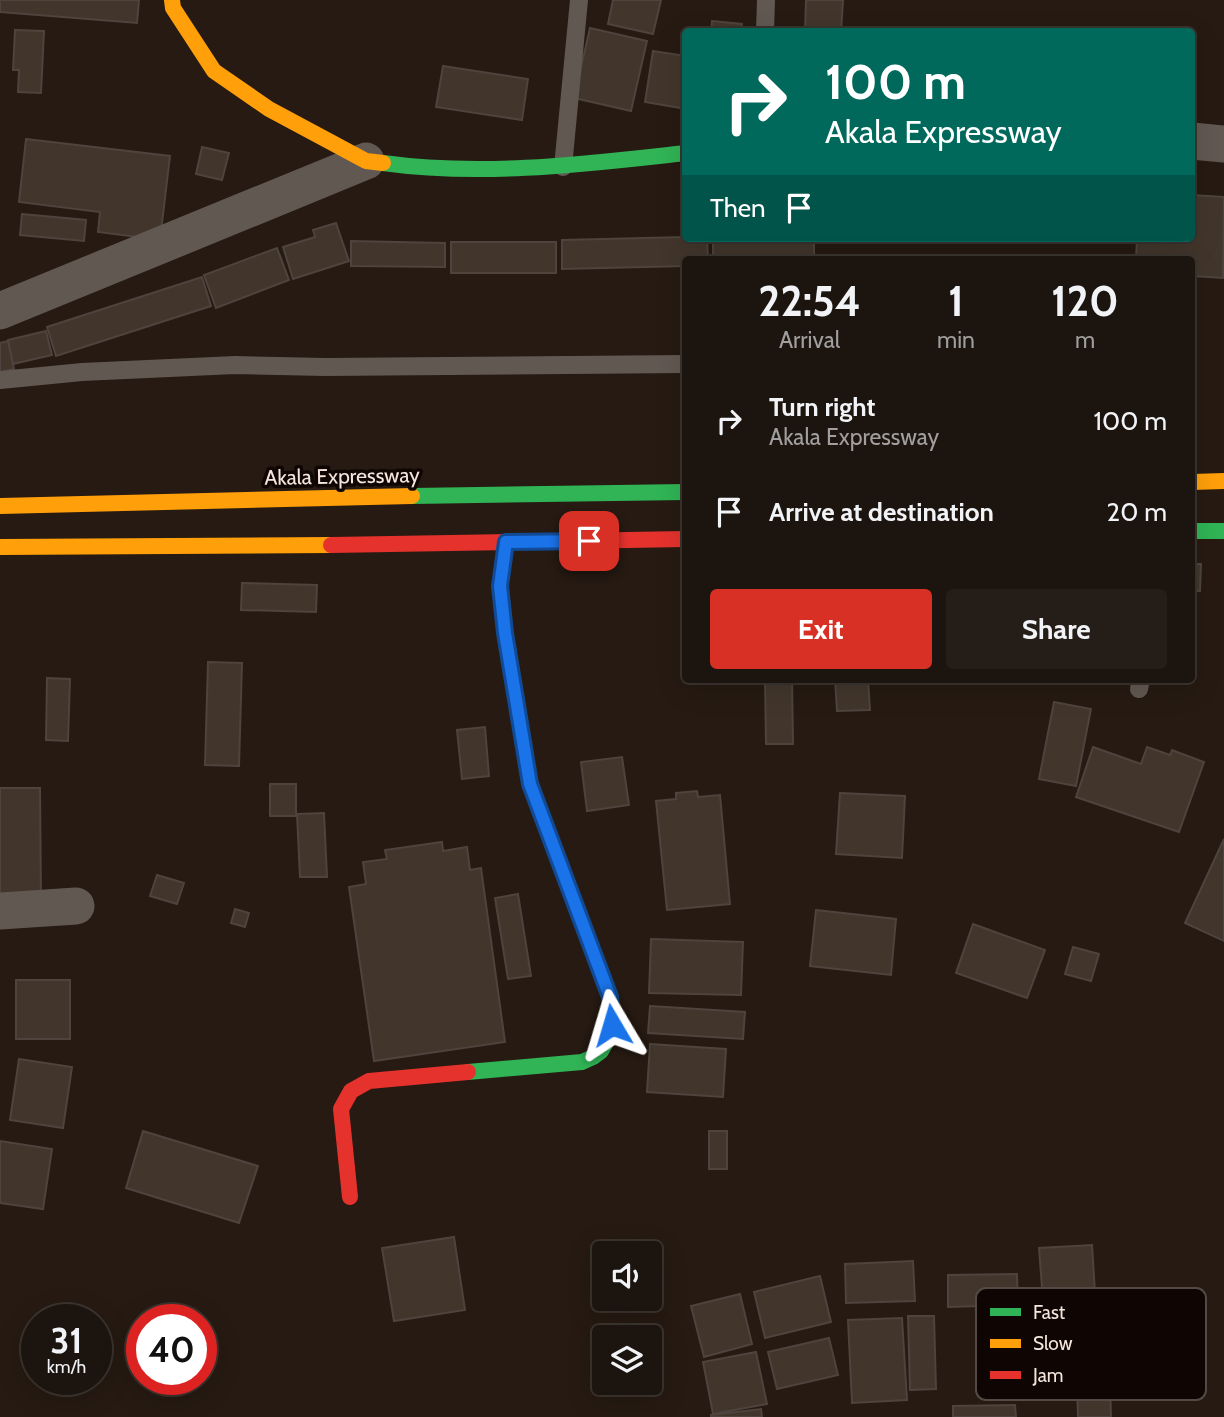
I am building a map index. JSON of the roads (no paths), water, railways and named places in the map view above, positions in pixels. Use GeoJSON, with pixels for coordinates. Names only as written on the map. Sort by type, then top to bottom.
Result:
{"type":"FeatureCollection","features":[{"type":"Feature","properties":{"kind":"street"},"geometry":{"type":"LineString","coordinates":[[172,0],[173,8],[214,71],[269,109],[366,161],[423,169],[563,167],[682,153]]}},
{"type":"Feature","properties":{"kind":"street"},"geometry":{"type":"LineString","coordinates":[[1195,141],[1224,144]]}},
{"type":"Feature","properties":{"kind":"street"},"geometry":{"type":"LineString","coordinates":[[0,311],[366,161]]}},
{"type":"Feature","properties":{"kind":"street"},"geometry":{"type":"LineString","coordinates":[[1195,482],[1224,481]]}},
{"type":"Feature","properties":{"kind":"street","name":"Akala Expressway"},"geometry":{"type":"LineString","coordinates":[[0,506],[682,492]]}},
{"type":"Feature","properties":{"kind":"street"},"geometry":{"type":"LineString","coordinates":[[1195,531],[1224,531]]}},
{"type":"Feature","properties":{"kind":"street"},"geometry":{"type":"LineString","coordinates":[[0,547],[682,539]]}},
{"type":"Feature","properties":{"kind":"street"},"geometry":{"type":"LineString","coordinates":[[350,1197],[341,1109],[346,1095],[355,1086],[369,1082],[582,1062],[595,1058],[605,1049],[610,1036],[610,997],[530,784],[500,586],[506,542]]}},
{"type":"Feature","properties":{"kind":"street"},"geometry":{"type":"LineString","coordinates":[[0,911],[76,906]]}},
{"type":"Feature","properties":{"kind":"lane"},"geometry":{"type":"LineString","coordinates":[[563,167],[579,0]]}},
{"type":"Feature","properties":{"kind":"lane"},"geometry":{"type":"LineString","coordinates":[[765,28],[766,0]]}},
{"type":"Feature","properties":{"kind":"lane"},"geometry":{"type":"LineString","coordinates":[[0,380],[82,372],[235,365],[325,367],[682,364]]}}]}
